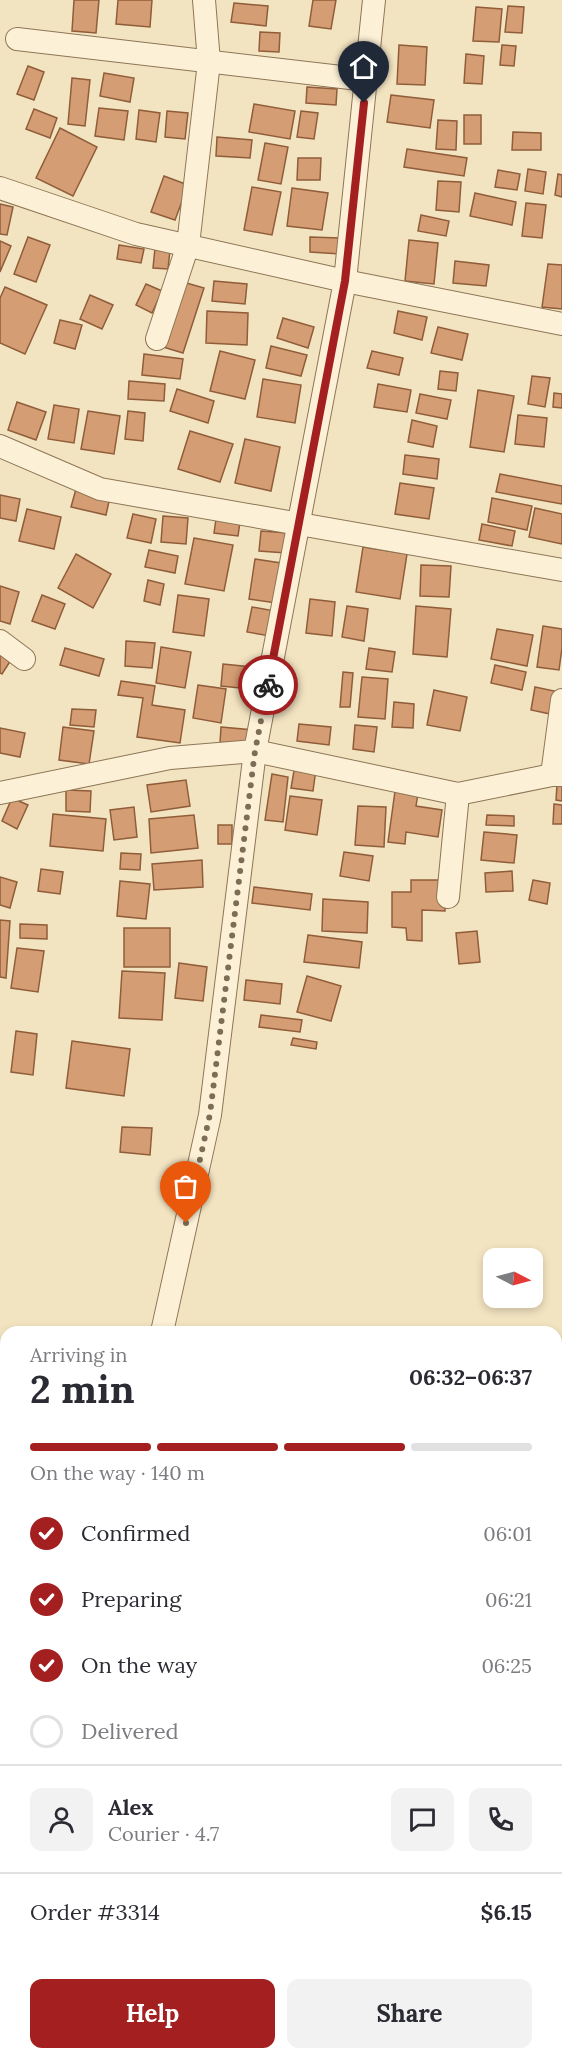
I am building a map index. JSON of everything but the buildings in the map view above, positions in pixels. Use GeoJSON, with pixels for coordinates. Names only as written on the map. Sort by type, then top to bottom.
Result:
{"type":"FeatureCollection","features":[{"type":"Feature","properties":{"kind":"street"},"geometry":{"type":"LineString","coordinates":[[158,339],[188,245],[209,62],[204,0]]}},
{"type":"Feature","properties":{"kind":"street"},"geometry":{"type":"LineString","coordinates":[[163,1326],[210,1114],[255,751],[345,281],[375,0]]}},
{"type":"Feature","properties":{"kind":"street"},"geometry":{"type":"LineString","coordinates":[[17,39],[366,80]]}},
{"type":"Feature","properties":{"kind":"street"},"geometry":{"type":"LineString","coordinates":[[0,188],[136,234],[345,281],[562,324]]}},
{"type":"Feature","properties":{"kind":"street"},"geometry":{"type":"LineString","coordinates":[[0,446],[100,489],[562,570]]}},
{"type":"Feature","properties":{"kind":"street"},"geometry":{"type":"LineString","coordinates":[[0,642],[24,659]]}},
{"type":"Feature","properties":{"kind":"street"},"geometry":{"type":"LineString","coordinates":[[0,793],[170,758],[255,751],[458,794],[557,775],[562,700]]}},
{"type":"Feature","properties":{"kind":"street"},"geometry":{"type":"LineString","coordinates":[[448,897],[458,794]]}},
{"type":"Feature","properties":{"kind":"way so far"},"geometry":{"type":"LineString","coordinates":[[186,1223],[210,1114],[255,751],[268,685]]}},
{"type":"Feature","properties":{"kind":"route"},"geometry":{"type":"LineString","coordinates":[[268,685],[345,281],[364,103]]}}]}
